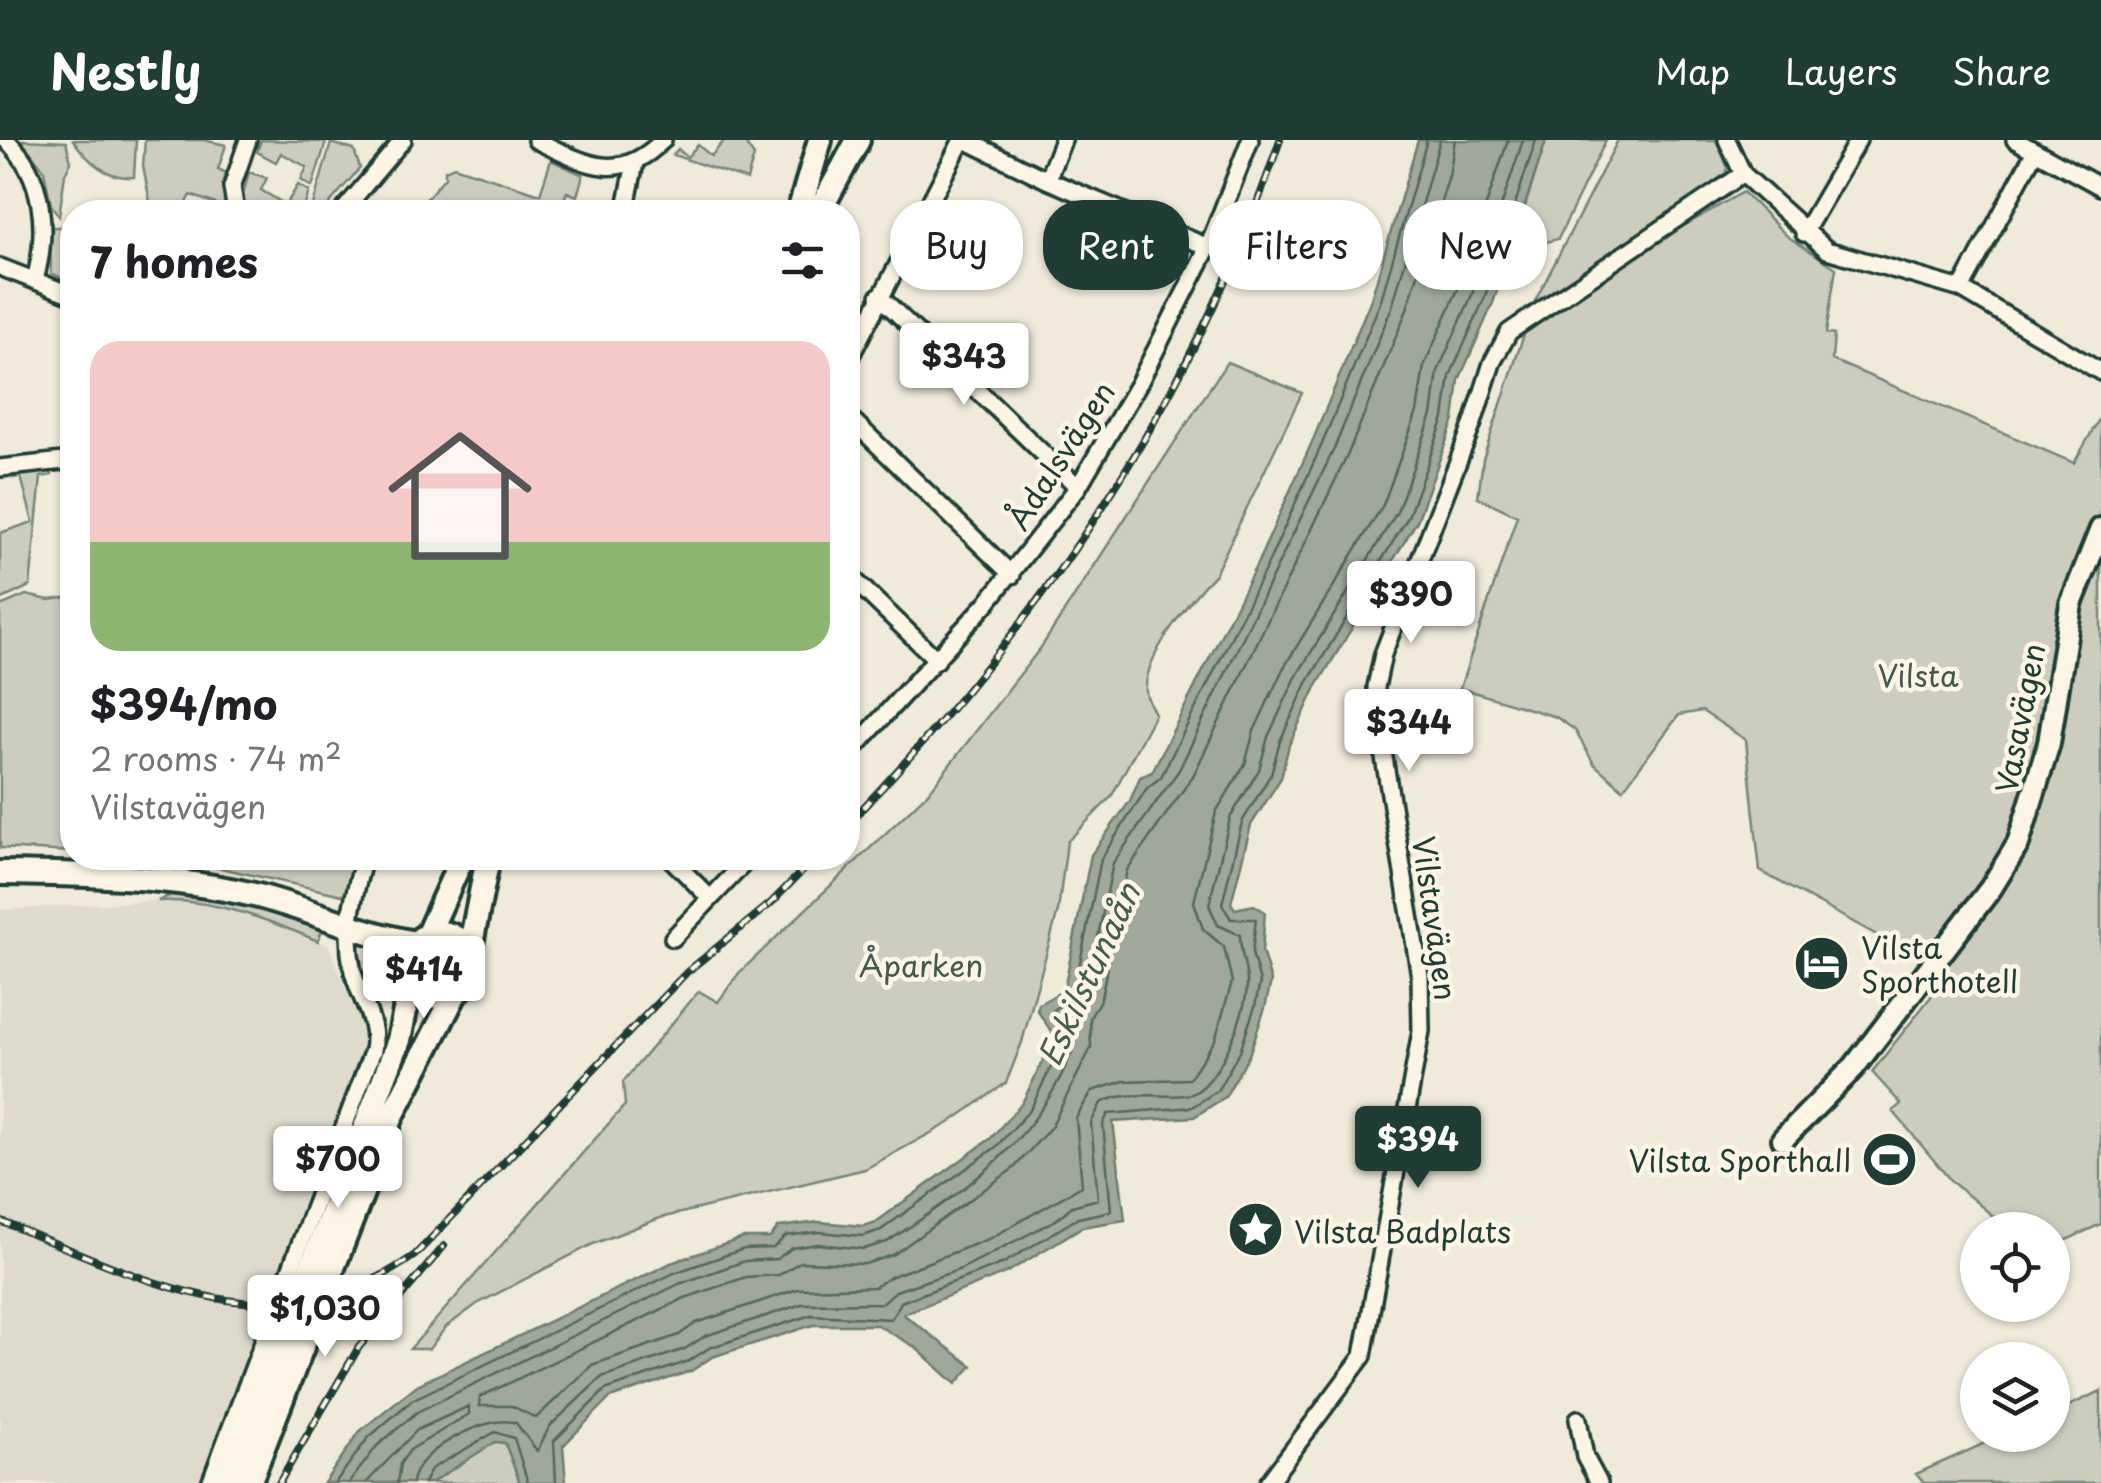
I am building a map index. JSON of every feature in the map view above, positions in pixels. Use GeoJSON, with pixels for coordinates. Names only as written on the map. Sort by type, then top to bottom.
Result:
{"type":"FeatureCollection","features":[{"type":"Feature","properties":{"kind":"main road"},"geometry":{"type":"LineString","coordinates":[[802,200],[820,140]]}},
{"type":"Feature","properties":{"kind":"main road"},"geometry":{"type":"LineString","coordinates":[[826,200],[858,140]]}},
{"type":"Feature","properties":{"kind":"main road"},"geometry":{"type":"LineString","coordinates":[[227,1483],[399,1040],[409,974],[456,870]]}},
{"type":"Feature","properties":{"kind":"main road"},"geometry":{"type":"LineString","coordinates":[[249,1483],[392,1116],[456,992],[467,979],[468,954],[486,870]]}},
{"type":"Feature","properties":{"kind":"main road"},"geometry":{"type":"LineString","coordinates":[[0,873],[212,888],[256,896],[357,931],[422,940],[449,936],[468,954]]}},
{"type":"Feature","properties":{"kind":"main road"},"geometry":{"type":"LineString","coordinates":[[357,931],[432,996],[456,992]]}},
{"type":"Feature","properties":{"kind":"street"},"geometry":{"type":"LineString","coordinates":[[6,140],[23,158],[38,195],[42,256],[36,280]]}},
{"type":"Feature","properties":{"kind":"street"},"geometry":{"type":"LineString","coordinates":[[234,200],[232,187],[248,140]]}},
{"type":"Feature","properties":{"kind":"street"},"geometry":{"type":"LineString","coordinates":[[352,200],[403,140]]}},
{"type":"Feature","properties":{"kind":"street"},"geometry":{"type":"LineString","coordinates":[[536,140],[591,164],[621,168],[635,163],[663,140]]}},
{"type":"Feature","properties":{"kind":"street"},"geometry":{"type":"LineString","coordinates":[[860,336],[963,140],[1047,180],[1208,247]]}},
{"type":"Feature","properties":{"kind":"street"},"geometry":{"type":"LineString","coordinates":[[1047,180],[1063,140]]}},
{"type":"Feature","properties":{"kind":"street","name":"Ådalsvägen"},"geometry":{"type":"LineString","coordinates":[[861,741],[1012,575],[1078,488],[1139,383],[1208,247],[1250,140]]}},
{"type":"Feature","properties":{"kind":"street"},"geometry":{"type":"LineString","coordinates":[[1726,140],[1743,174],[1804,233],[1841,258],[1961,289],[2101,372]]}},
{"type":"Feature","properties":{"kind":"street"},"geometry":{"type":"LineString","coordinates":[[1804,233],[1858,140]]}},
{"type":"Feature","properties":{"kind":"street"},"geometry":{"type":"LineString","coordinates":[[2015,140],[2101,188]]}},
{"type":"Feature","properties":{"kind":"street"},"geometry":{"type":"LineString","coordinates":[[1961,289],[2035,151]]}},
{"type":"Feature","properties":{"kind":"street"},"geometry":{"type":"LineString","coordinates":[[628,200],[635,163]]}},
{"type":"Feature","properties":{"kind":"street","name":"Vilstavägen"},"geometry":{"type":"LineString","coordinates":[[1268,1483],[1364,1356],[1422,1031],[1420,976],[1376,709],[1376,687],[1384,654],[1473,423],[1492,363],[1509,332],[1743,174]]}},
{"type":"Feature","properties":{"kind":"street"},"geometry":{"type":"LineString","coordinates":[[0,267],[60,290]]}},
{"type":"Feature","properties":{"kind":"street"},"geometry":{"type":"LineString","coordinates":[[879,296],[1078,488]]}},
{"type":"Feature","properties":{"kind":"street"},"geometry":{"type":"LineString","coordinates":[[860,428],[1012,575]]}},
{"type":"Feature","properties":{"kind":"street"},"geometry":{"type":"LineString","coordinates":[[0,468],[60,461]]}},
{"type":"Feature","properties":{"kind":"street","name":"Vasavägen"},"geometry":{"type":"LineString","coordinates":[[1783,1138],[1854,1066],[1991,888],[2018,844],[2050,743],[2071,604],[2101,529]]}},
{"type":"Feature","properties":{"kind":"street"},"geometry":{"type":"LineString","coordinates":[[860,586],[937,660]]}},
{"type":"Feature","properties":{"kind":"street"},"geometry":{"type":"LineString","coordinates":[[210,1483],[373,1050],[376,1035],[352,968],[363,870]]}},
{"type":"Feature","properties":{"kind":"street"},"geometry":{"type":"LineString","coordinates":[[682,870],[710,898]]}},
{"type":"Feature","properties":{"kind":"street"},"geometry":{"type":"LineString","coordinates":[[673,938],[737,870]]}},
{"type":"Feature","properties":{"kind":"street"},"geometry":{"type":"LineString","coordinates":[[1578,1419],[1585,1458],[1599,1483]]}},
{"type":"Feature","properties":{"kind":"shaded area"},"geometry":{"type":"Polygon","coordinates":[[[184,899],[262,918],[328,945],[368,1042],[202,1483],[0,1483],[0,910],[184,899]]]}},
{"type":"Feature","properties":{"kind":"green space"},"geometry":{"type":"Polygon","coordinates":[[[21,140],[66,142],[71,162],[65,174],[59,216],[51,205],[44,170],[21,140]]]}},
{"type":"Feature","properties":{"kind":"green space"},"geometry":{"type":"Polygon","coordinates":[[[73,140],[136,140],[134,177],[115,175],[99,167],[73,140]]]}},
{"type":"Feature","properties":{"kind":"green space"},"geometry":{"type":"Polygon","coordinates":[[[145,140],[203,140],[226,145],[218,169],[227,173],[225,200],[191,195],[188,200],[150,200],[143,166],[145,140]]]}},
{"type":"Feature","properties":{"kind":"green space"},"geometry":{"type":"Polygon","coordinates":[[[261,140],[326,142],[312,187],[301,180],[307,167],[281,153],[276,162],[257,152],[261,140]]]}},
{"type":"Feature","properties":{"kind":"green space"},"geometry":{"type":"Polygon","coordinates":[[[725,140],[743,140],[754,156],[747,180],[673,155],[678,149],[687,157],[698,145],[711,156],[725,140]]]}},
{"type":"Feature","properties":{"kind":"green space"},"geometry":{"type":"Polygon","coordinates":[[[1546,140],[1606,140],[1558,239],[1547,242],[1547,200],[1527,200],[1546,140]]]}},
{"type":"Feature","properties":{"kind":"green space"},"geometry":{"type":"Polygon","coordinates":[[[1618,140],[1716,140],[1728,168],[1725,176],[1532,307],[1541,290],[1547,290],[1547,278],[1618,140]]]}},
{"type":"Feature","properties":{"kind":"green space"},"geometry":{"type":"Polygon","coordinates":[[[331,143],[354,150],[360,168],[332,200],[314,200],[331,143]]]}},
{"type":"Feature","properties":{"kind":"green space"},"geometry":{"type":"Polygon","coordinates":[[[551,160],[583,175],[577,196],[567,192],[564,200],[425,200],[445,177],[445,170],[454,166],[540,194],[551,160]]]}},
{"type":"Feature","properties":{"kind":"green space"},"geometry":{"type":"Polygon","coordinates":[[[249,172],[267,178],[261,190],[278,200],[244,200],[249,172]]]}},
{"type":"Feature","properties":{"kind":"green space"},"geometry":{"type":"Polygon","coordinates":[[[298,185],[309,191],[306,200],[289,200],[298,185]]]}},
{"type":"Feature","properties":{"kind":"green space","name":"Vilsta"},"geometry":{"type":"Polygon","coordinates":[[[1743,192],[1787,236],[1836,268],[1826,333],[1834,335],[1832,360],[2074,463],[2101,416],[2101,1224],[2070,1239],[2070,1212],[1988,1212],[1952,1182],[1893,1111],[1901,1104],[1872,1072],[1940,985],[1915,956],[1760,871],[1746,740],[1702,711],[1679,715],[1623,789],[1594,764],[1575,730],[1556,717],[1460,688],[1517,516],[1478,497],[1483,459],[1524,334],[1663,238],[1743,192]]]}},
{"type":"Feature","properties":{"kind":"green space"},"geometry":{"type":"Polygon","coordinates":[[[50,227],[60,227],[60,277],[51,273],[50,227]]]}},
{"type":"Feature","properties":{"kind":"green space","name":"Åparken"},"geometry":{"type":"Polygon","coordinates":[[[1227,362],[1302,393],[1215,574],[1182,612],[1152,662],[1146,691],[1155,714],[1111,797],[1067,842],[1058,911],[1022,1042],[1006,1083],[949,1123],[865,1169],[660,1218],[593,1244],[477,1304],[446,1327],[429,1349],[410,1349],[625,1105],[623,1082],[699,991],[718,1002],[739,973],[847,870],[860,870],[860,858],[928,793],[1042,646],[1227,362]]]}},
{"type":"Feature","properties":{"kind":"green space"},"geometry":{"type":"Polygon","coordinates":[[[46,466],[52,475],[41,477],[30,586],[0,600],[0,533],[33,522],[21,477],[12,475],[46,466]]]}},
{"type":"Feature","properties":{"kind":"green space"},"geometry":{"type":"Polygon","coordinates":[[[26,595],[60,599],[60,851],[0,848],[0,606],[26,595]]]}},
{"type":"Feature","properties":{"kind":"green space"},"geometry":{"type":"Polygon","coordinates":[[[230,870],[352,870],[347,896],[230,870]]]}},
{"type":"Feature","properties":{"kind":"green space"},"geometry":{"type":"Polygon","coordinates":[[[175,893],[242,904],[322,930],[318,941],[220,907],[158,901],[175,893]]]}},
{"type":"Feature","properties":{"kind":"green space"},"geometry":{"type":"Polygon","coordinates":[[[537,1358],[549,1483],[402,1483],[537,1358]]]}},
{"type":"Feature","properties":{"kind":"green space"},"geometry":{"type":"Polygon","coordinates":[[[2101,1391],[2101,1483],[1924,1483],[1916,1474],[1965,1452],[2070,1452],[2070,1405],[2101,1391]]]}},
{"type":"Feature","properties":{"kind":"water","name":"Eskilstunaån"},"geometry":{"type":"Polygon","coordinates":[[[1418,140],[1546,140],[1526,200],[1403,200],[1403,290],[1497,290],[1459,380],[1454,420],[1417,521],[1316,687],[1289,745],[1281,778],[1251,825],[1231,903],[1235,909],[1254,905],[1265,912],[1262,951],[1271,981],[1249,1055],[1225,1097],[1194,1117],[1113,1122],[1125,1220],[1082,1227],[1008,1272],[903,1314],[972,1366],[956,1384],[915,1347],[877,1325],[813,1325],[712,1357],[691,1371],[610,1398],[563,1446],[566,1483],[520,1483],[505,1443],[495,1442],[431,1483],[324,1483],[360,1431],[417,1385],[671,1263],[743,1238],[770,1238],[779,1227],[819,1222],[863,1226],[876,1222],[990,1139],[1022,1103],[1055,1037],[1037,1010],[1039,1004],[1064,990],[1091,855],[1130,801],[1140,777],[1152,772],[1258,562],[1374,290],[1383,290],[1383,258],[1418,140]]]}},
{"type":"Feature","properties":{"kind":"railway"},"geometry":{"type":"LineString","coordinates":[[860,811],[985,669],[1103,507],[1201,332],[1243,239],[1280,140]]}},
{"type":"Feature","properties":{"kind":"railway"},"geometry":{"type":"LineString","coordinates":[[768,906],[803,870]]}},
{"type":"Feature","properties":{"kind":"railway"},"geometry":{"type":"LineString","coordinates":[[0,1221],[156,1283],[207,1296],[259,1303],[310,1300],[362,1285],[415,1255],[687,972],[777,898]]}},
{"type":"Feature","properties":{"kind":"railway"},"geometry":{"type":"LineString","coordinates":[[279,1483],[359,1347],[444,1246]]}},
{"type":"Feature","properties":{"kind":"place","name":"Vilsta Sporthotell"},"geometry":{"type":"Point","coordinates":[1822,963]}},
{"type":"Feature","properties":{"kind":"place","name":"Vilsta Sporthall"},"geometry":{"type":"Point","coordinates":[1890,1159]}},
{"type":"Feature","properties":{"kind":"place","name":"Vilsta Badplats"},"geometry":{"type":"Point","coordinates":[1255,1230]}}]}
